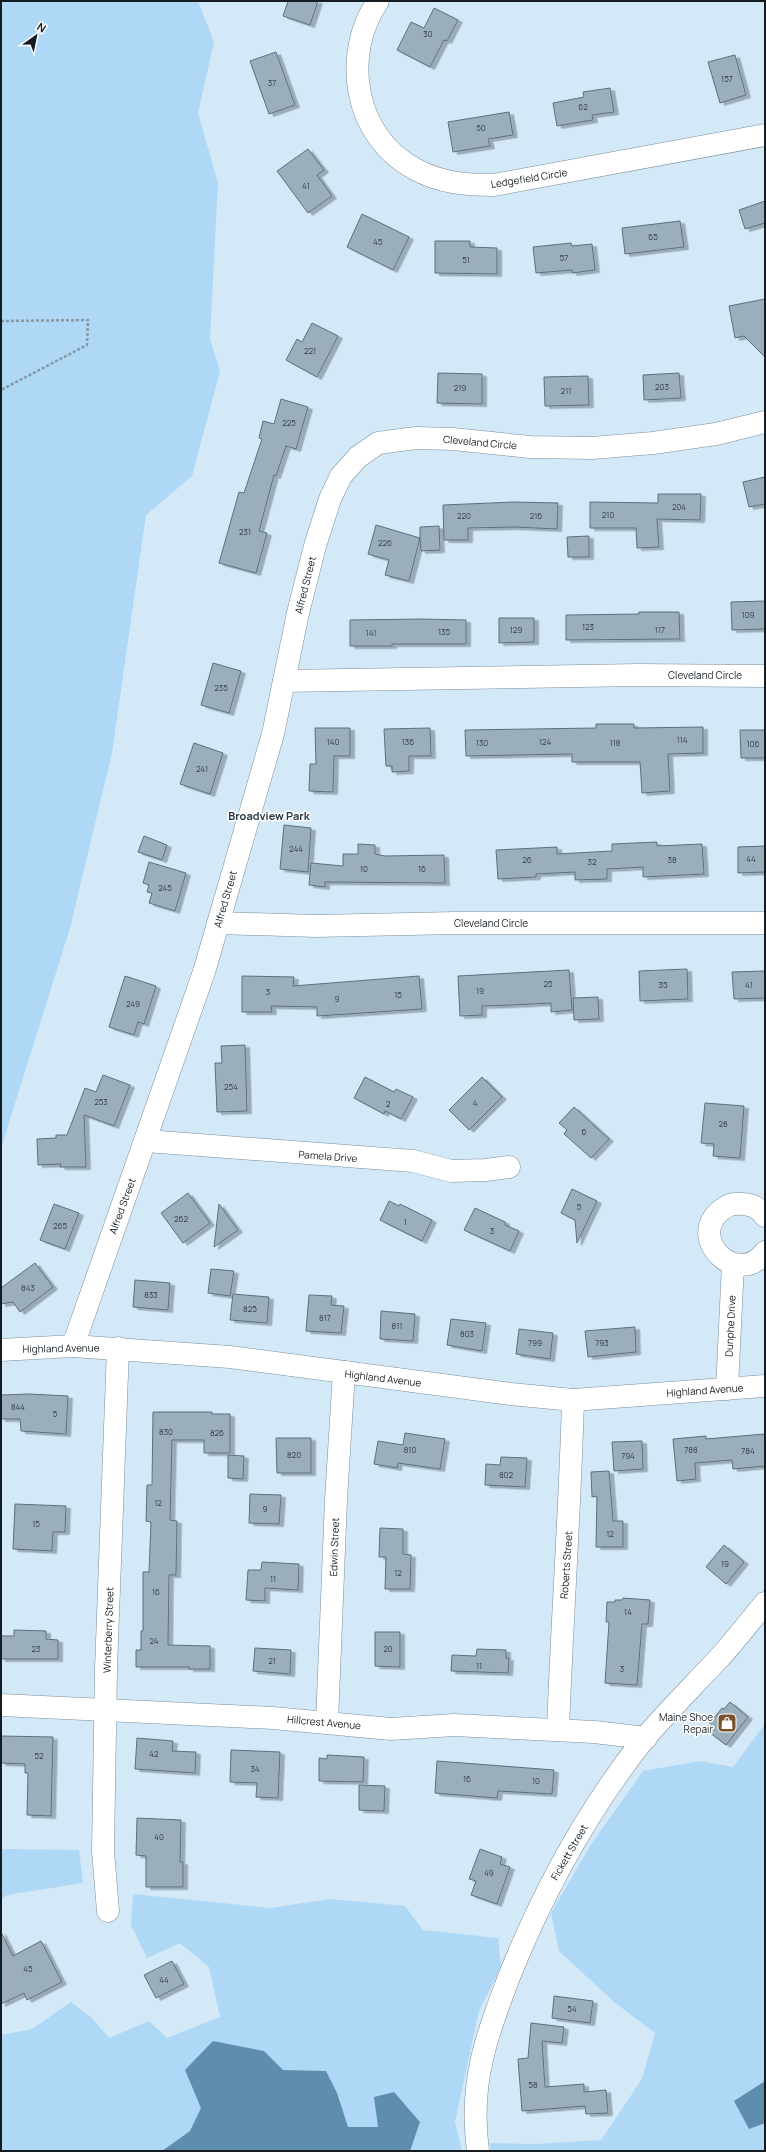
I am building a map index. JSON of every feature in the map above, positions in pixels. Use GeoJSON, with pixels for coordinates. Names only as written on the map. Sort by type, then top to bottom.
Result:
{"type":"FeatureCollection","features":[{"type":"Feature","properties":{"kind":"street","name":"Ledgefield Circle"},"geometry":{"type":"LineString","coordinates":[[378,1],[370,12],[361,37],[356,62],[358,86],[363,108],[384,144],[398,158],[414,169],[433,177],[453,183],[494,185],[765,135]]}},
{"type":"Feature","properties":{"kind":"street","name":"Cleveland Circle"},"geometry":{"type":"LineString","coordinates":[[364,452],[378,443],[416,438],[453,439],[530,447],[615,446],[716,434],[765,422]]}},
{"type":"Feature","properties":{"kind":"street","name":"Alfred Street"},"geometry":{"type":"LineString","coordinates":[[74,1346],[120,1210],[146,1141],[204,972],[273,734],[298,613],[330,499],[341,476],[364,452]]}},
{"type":"Feature","properties":{"kind":"street","name":"Cleveland Circle"},"geometry":{"type":"LineString","coordinates":[[284,681],[638,675],[765,676]]}},
{"type":"Feature","properties":{"kind":"street","name":"Cleveland Circle"},"geometry":{"type":"LineString","coordinates":[[218,923],[316,926],[456,923],[765,922]]}},
{"type":"Feature","properties":{"kind":"street","name":"Pamela Drive"},"geometry":{"type":"LineString","coordinates":[[146,1141],[413,1161],[451,1171],[486,1170],[508,1167]]}},
{"type":"Feature","properties":{"kind":"street"},"geometry":{"type":"LineString","coordinates":[[765,1216],[753,1206],[743,1203],[733,1204],[724,1208],[716,1215],[710,1229],[712,1244],[720,1256],[733,1264],[744,1265],[753,1262],[765,1252]]}},
{"type":"Feature","properties":{"kind":"street","name":"Dunphe Drive"},"geometry":{"type":"LineString","coordinates":[[727,1389],[733,1264]]}},
{"type":"Feature","properties":{"kind":"street","name":"Highland Avenue"},"geometry":{"type":"LineString","coordinates":[[1,1350],[74,1346],[230,1357],[573,1400],[765,1386]]}},
{"type":"Feature","properties":{"kind":"street","name":"Winterberry Street"},"geometry":{"type":"LineString","coordinates":[[108,1911],[103,1851],[118,1348]]}},
{"type":"Feature","properties":{"kind":"street","name":"Edwin Street"},"geometry":{"type":"LineString","coordinates":[[327,1722],[336,1500],[344,1372]]}},
{"type":"Feature","properties":{"kind":"street","name":"Roberts Street"},"geometry":{"type":"LineString","coordinates":[[558,1730],[561,1637],[569,1520],[573,1400]]}},
{"type":"Feature","properties":{"kind":"street","name":"Fickett Street"},"geometry":{"type":"LineString","coordinates":[[478,2151],[475,2129],[478,2083],[482,2060],[495,2013],[523,1942],[545,1896],[595,1807],[646,1738],[722,1655],[765,1603]]}},
{"type":"Feature","properties":{"kind":"street","name":"Hillcrest Avenue"},"geometry":{"type":"LineString","coordinates":[[1,1706],[75,1708],[106,1711],[327,1722],[391,1729],[454,1725],[558,1730],[646,1738]]}},
{"type":"Feature","properties":{"kind":"path"},"geometry":{"type":"LineString","coordinates":[[1,321],[88,320],[87,345],[1,390]]}},
{"type":"Feature","properties":{"kind":"shaded area"},"geometry":{"type":"Polygon","coordinates":[[[1,1],[198,1],[214,42],[198,113],[218,183],[210,339],[220,371],[192,476],[146,515],[112,753],[70,928],[1,1148],[1,1]]]}},
{"type":"Feature","properties":{"kind":"shaded area"},"geometry":{"type":"Polygon","coordinates":[[[765,1724],[765,2151],[491,2151],[490,2143],[535,2144],[601,2140],[642,2079],[655,2033],[614,2002],[559,1951],[551,1913],[592,1843],[643,1771],[700,1761],[733,1767],[765,1724]]]}},
{"type":"Feature","properties":{"kind":"shaded area"},"geometry":{"type":"Polygon","coordinates":[[[1,1850],[79,1850],[83,1883],[7,1895],[1,1900],[1,1850]]]}},
{"type":"Feature","properties":{"kind":"shaded area"},"geometry":{"type":"Polygon","coordinates":[[[133,1894],[270,1908],[330,1899],[405,1906],[423,1930],[498,1938],[501,1967],[479,2011],[455,2122],[462,2151],[1,2151],[1,2035],[32,2029],[71,2002],[91,2017],[109,2038],[149,2021],[167,2038],[220,2017],[209,1967],[180,1943],[147,1958],[131,1925],[133,1894]]]}},
{"type":"Feature","properties":{"kind":"shaded area"},"geometry":{"type":"Polygon","coordinates":[[[213,2041],[264,2051],[283,2070],[326,2071],[337,2093],[348,2127],[378,2127],[374,2097],[394,2092],[420,2122],[410,2151],[162,2151],[190,2131],[201,2108],[185,2070],[213,2041]]]}},
{"type":"Feature","properties":{"kind":"shaded area"},"geometry":{"type":"Polygon","coordinates":[[[765,2081],[765,2123],[749,2129],[734,2101],[765,2081]]]}},
{"type":"Feature","properties":{"kind":"building"},"geometry":{"type":"Polygon","coordinates":[[[288,1],[318,1],[310,25],[283,16],[288,1]]]}},
{"type":"Feature","properties":{"kind":"building"},"geometry":{"type":"Polygon","coordinates":[[[434,8],[458,20],[447,41],[444,40],[430,67],[397,50],[411,22],[424,28],[434,8]]]}},
{"type":"Feature","properties":{"kind":"building"},"geometry":{"type":"Polygon","coordinates":[[[276,52],[295,105],[269,114],[250,61],[276,52]]]}},
{"type":"Feature","properties":{"kind":"building"},"geometry":{"type":"Polygon","coordinates":[[[735,55],[746,95],[720,103],[708,62],[735,55]]]}},
{"type":"Feature","properties":{"kind":"building"},"geometry":{"type":"Polygon","coordinates":[[[610,88],[614,112],[592,115],[593,120],[557,126],[553,103],[584,97],[583,92],[610,88]]]}},
{"type":"Feature","properties":{"kind":"building"},"geometry":{"type":"Polygon","coordinates":[[[509,112],[513,135],[488,139],[490,146],[453,152],[448,122],[509,112]]]}},
{"type":"Feature","properties":{"kind":"building"},"geometry":{"type":"Polygon","coordinates":[[[308,149],[324,170],[317,175],[332,196],[308,213],[277,171],[308,149]]]}},
{"type":"Feature","properties":{"kind":"building"},"geometry":{"type":"Polygon","coordinates":[[[765,201],[765,223],[745,229],[739,210],[765,201]]]}},
{"type":"Feature","properties":{"kind":"building"},"geometry":{"type":"Polygon","coordinates":[[[362,214],[409,237],[393,270],[347,247],[362,214]]]}},
{"type":"Feature","properties":{"kind":"building"},"geometry":{"type":"Polygon","coordinates":[[[680,221],[684,247],[625,254],[622,228],[680,221]]]}},
{"type":"Feature","properties":{"kind":"building"},"geometry":{"type":"Polygon","coordinates":[[[435,241],[470,241],[470,247],[497,248],[497,274],[435,273],[435,241]]]}},
{"type":"Feature","properties":{"kind":"building"},"geometry":{"type":"Polygon","coordinates":[[[571,243],[572,246],[592,244],[595,270],[572,273],[572,270],[536,273],[533,247],[571,243]]]}},
{"type":"Feature","properties":{"kind":"building"},"geometry":{"type":"Polygon","coordinates":[[[765,299],[765,357],[744,336],[735,338],[729,306],[765,299]]]}},
{"type":"Feature","properties":{"kind":"building"},"geometry":{"type":"Polygon","coordinates":[[[312,323],[338,336],[317,377],[286,360],[297,339],[302,342],[312,323]]]}},
{"type":"Feature","properties":{"kind":"building"},"geometry":{"type":"Polygon","coordinates":[[[438,373],[482,374],[482,404],[437,403],[438,373]]]}},
{"type":"Feature","properties":{"kind":"building"},"geometry":{"type":"Polygon","coordinates":[[[679,373],[681,398],[644,400],[643,375],[679,373]]]}},
{"type":"Feature","properties":{"kind":"building"},"geometry":{"type":"Polygon","coordinates":[[[588,376],[589,405],[545,406],[544,377],[588,376]]]}},
{"type":"Feature","properties":{"kind":"building"},"geometry":{"type":"Polygon","coordinates":[[[281,399],[308,407],[296,449],[286,446],[276,476],[274,475],[259,531],[267,533],[256,573],[219,563],[239,492],[244,493],[262,439],[259,438],[263,421],[274,424],[281,399]]]}},
{"type":"Feature","properties":{"kind":"building"},"geometry":{"type":"Polygon","coordinates":[[[765,477],[765,504],[749,507],[743,482],[765,477]]]}},
{"type":"Feature","properties":{"kind":"building"},"geometry":{"type":"Polygon","coordinates":[[[658,494],[701,494],[700,520],[657,519],[659,547],[637,548],[636,528],[590,528],[590,502],[658,503],[658,494]]]}},
{"type":"Feature","properties":{"kind":"building"},"geometry":{"type":"Polygon","coordinates":[[[514,502],[558,503],[557,529],[514,527],[468,528],[468,540],[444,540],[443,505],[514,502]]]}},
{"type":"Feature","properties":{"kind":"building"},"geometry":{"type":"Polygon","coordinates":[[[376,525],[420,538],[409,581],[385,575],[389,560],[368,554],[376,525]]]}},
{"type":"Feature","properties":{"kind":"building"},"geometry":{"type":"Polygon","coordinates":[[[439,526],[440,550],[421,551],[420,527],[439,526]]]}},
{"type":"Feature","properties":{"kind":"building"},"geometry":{"type":"Polygon","coordinates":[[[589,536],[589,557],[568,557],[567,537],[589,536]]]}},
{"type":"Feature","properties":{"kind":"building"},"geometry":{"type":"Polygon","coordinates":[[[765,601],[765,629],[732,630],[731,602],[765,601]]]}},
{"type":"Feature","properties":{"kind":"building"},"geometry":{"type":"Polygon","coordinates":[[[639,612],[679,612],[680,639],[566,640],[566,615],[639,614],[639,612]]]}},
{"type":"Feature","properties":{"kind":"building"},"geometry":{"type":"Polygon","coordinates":[[[499,618],[534,618],[534,642],[499,643],[499,618]]]}},
{"type":"Feature","properties":{"kind":"building"},"geometry":{"type":"Polygon","coordinates":[[[350,620],[466,620],[466,644],[392,644],[392,646],[350,646],[350,620]]]}},
{"type":"Feature","properties":{"kind":"building"},"geometry":{"type":"Polygon","coordinates":[[[213,663],[241,671],[229,713],[201,705],[213,663]]]}},
{"type":"Feature","properties":{"kind":"building"},"geometry":{"type":"Polygon","coordinates":[[[596,724],[634,724],[634,728],[703,727],[703,753],[668,754],[670,791],[642,793],[640,762],[572,762],[572,754],[466,756],[465,730],[596,728],[596,724]]]}},
{"type":"Feature","properties":{"kind":"building"},"geometry":{"type":"Polygon","coordinates":[[[315,728],[350,728],[350,756],[334,756],[333,792],[309,791],[310,764],[316,764],[315,728]]]}},
{"type":"Feature","properties":{"kind":"building"},"geometry":{"type":"Polygon","coordinates":[[[430,728],[431,756],[409,756],[409,771],[392,772],[392,766],[386,766],[384,729],[430,728]]]}},
{"type":"Feature","properties":{"kind":"building"},"geometry":{"type":"Polygon","coordinates":[[[740,730],[765,730],[765,758],[741,758],[740,730]]]}},
{"type":"Feature","properties":{"kind":"building"},"geometry":{"type":"Polygon","coordinates":[[[194,743],[223,753],[210,794],[180,784],[194,743]]]}},
{"type":"Feature","properties":{"kind":"building"},"geometry":{"type":"Polygon","coordinates":[[[284,825],[311,828],[308,872],[280,869],[284,825]]]}},
{"type":"Feature","properties":{"kind":"building"},"geometry":{"type":"Polygon","coordinates":[[[144,836],[167,845],[162,860],[138,852],[144,836]]]}},
{"type":"Feature","properties":{"kind":"building"},"geometry":{"type":"Polygon","coordinates":[[[657,842],[657,846],[702,844],[704,874],[643,877],[643,867],[607,869],[607,879],[575,880],[575,872],[536,874],[536,877],[498,879],[496,850],[557,847],[557,854],[612,851],[612,844],[657,842]]]}},
{"type":"Feature","properties":{"kind":"building"},"geometry":{"type":"Polygon","coordinates":[[[358,844],[375,845],[375,854],[385,856],[444,855],[445,883],[325,882],[325,887],[309,885],[311,863],[343,866],[343,854],[358,854],[358,844]]]}},
{"type":"Feature","properties":{"kind":"building"},"geometry":{"type":"Polygon","coordinates":[[[765,846],[765,872],[738,873],[738,847],[765,846]]]}},
{"type":"Feature","properties":{"kind":"building"},"geometry":{"type":"Polygon","coordinates":[[[149,862],[186,873],[175,911],[149,903],[152,893],[147,892],[149,885],[143,883],[149,862]]]}},
{"type":"Feature","properties":{"kind":"building"},"geometry":{"type":"Polygon","coordinates":[[[687,969],[688,999],[640,1001],[639,971],[687,969]]]}},
{"type":"Feature","properties":{"kind":"building"},"geometry":{"type":"Polygon","coordinates":[[[569,970],[572,1010],[551,1012],[551,1003],[482,1006],[482,1015],[460,1016],[458,976],[569,970]]]}},
{"type":"Feature","properties":{"kind":"building"},"geometry":{"type":"Polygon","coordinates":[[[765,971],[765,998],[734,999],[732,972],[765,971]]]}},
{"type":"Feature","properties":{"kind":"building"},"geometry":{"type":"Polygon","coordinates":[[[125,976],[156,986],[144,1024],[138,1022],[134,1035],[109,1027],[125,976]]]}},
{"type":"Feature","properties":{"kind":"building"},"geometry":{"type":"Polygon","coordinates":[[[242,976],[294,977],[293,986],[419,976],[422,1009],[317,1016],[317,1007],[271,1006],[272,1012],[242,1012],[242,976]]]}},
{"type":"Feature","properties":{"kind":"building"},"geometry":{"type":"Polygon","coordinates":[[[598,997],[599,1019],[574,1020],[573,998],[598,997]]]}},
{"type":"Feature","properties":{"kind":"building"},"geometry":{"type":"Polygon","coordinates":[[[245,1045],[247,1111],[217,1112],[215,1063],[222,1063],[221,1046],[245,1045]]]}},
{"type":"Feature","properties":{"kind":"building"},"geometry":{"type":"Polygon","coordinates":[[[103,1075],[130,1085],[114,1126],[84,1115],[86,1167],[60,1167],[61,1164],[38,1165],[37,1139],[56,1138],[56,1135],[67,1135],[85,1088],[96,1092],[103,1075]]]}},
{"type":"Feature","properties":{"kind":"building"},"geometry":{"type":"Polygon","coordinates":[[[365,1077],[394,1092],[396,1089],[413,1097],[401,1119],[385,1111],[384,1114],[354,1098],[365,1077]]]}},
{"type":"Feature","properties":{"kind":"building"},"geometry":{"type":"Polygon","coordinates":[[[482,1077],[502,1097],[469,1130],[449,1110],[482,1077]]]}},
{"type":"Feature","properties":{"kind":"building"},"geometry":{"type":"Polygon","coordinates":[[[705,1103],[744,1106],[740,1158],[713,1156],[714,1144],[701,1143],[705,1103]]]}},
{"type":"Feature","properties":{"kind":"building"},"geometry":{"type":"Polygon","coordinates":[[[574,1107],[609,1139],[591,1158],[564,1134],[567,1130],[559,1123],[574,1107]]]}},
{"type":"Feature","properties":{"kind":"building"},"geometry":{"type":"Polygon","coordinates":[[[572,1189],[597,1201],[577,1243],[575,1220],[561,1213],[572,1189]]]}},
{"type":"Feature","properties":{"kind":"building"},"geometry":{"type":"Polygon","coordinates":[[[188,1193],[210,1223],[183,1243],[161,1213],[188,1193]]]}},
{"type":"Feature","properties":{"kind":"building"},"geometry":{"type":"Polygon","coordinates":[[[389,1201],[399,1206],[400,1204],[432,1220],[422,1241],[380,1220],[389,1201]]]}},
{"type":"Feature","properties":{"kind":"building"},"geometry":{"type":"Polygon","coordinates":[[[54,1204],[79,1213],[65,1249],[40,1240],[54,1204]]]}},
{"type":"Feature","properties":{"kind":"building"},"geometry":{"type":"Polygon","coordinates":[[[219,1204],[238,1230],[214,1247],[219,1204]]]}},
{"type":"Feature","properties":{"kind":"building"},"geometry":{"type":"Polygon","coordinates":[[[475,1208],[505,1222],[505,1225],[519,1231],[510,1251],[464,1230],[475,1208]]]}},
{"type":"Feature","properties":{"kind":"building"},"geometry":{"type":"Polygon","coordinates":[[[35,1263],[53,1287],[20,1312],[13,1302],[1,1304],[1,1288],[35,1263]]]}},
{"type":"Feature","properties":{"kind":"building"},"geometry":{"type":"Polygon","coordinates":[[[211,1269],[234,1271],[230,1296],[208,1293],[211,1269]]]}},
{"type":"Feature","properties":{"kind":"building"},"geometry":{"type":"Polygon","coordinates":[[[135,1280],[170,1283],[168,1310],[133,1307],[135,1280]]]}},
{"type":"Feature","properties":{"kind":"building"},"geometry":{"type":"Polygon","coordinates":[[[233,1294],[269,1297],[267,1323],[230,1320],[233,1294]]]}},
{"type":"Feature","properties":{"kind":"building"},"geometry":{"type":"Polygon","coordinates":[[[309,1295],[332,1296],[331,1305],[344,1306],[341,1333],[306,1331],[309,1295]]]}},
{"type":"Feature","properties":{"kind":"building"},"geometry":{"type":"Polygon","coordinates":[[[381,1311],[415,1314],[413,1341],[380,1339],[381,1311]]]}},
{"type":"Feature","properties":{"kind":"building"},"geometry":{"type":"Polygon","coordinates":[[[451,1319],[486,1323],[482,1351],[447,1345],[451,1319]]]}},
{"type":"Feature","properties":{"kind":"building"},"geometry":{"type":"Polygon","coordinates":[[[635,1327],[636,1352],[588,1357],[585,1331],[635,1327]]]}},
{"type":"Feature","properties":{"kind":"building"},"geometry":{"type":"Polygon","coordinates":[[[519,1329],[553,1333],[550,1359],[516,1354],[519,1329]]]}},
{"type":"Feature","properties":{"kind":"building"},"geometry":{"type":"Polygon","coordinates":[[[29,1394],[68,1396],[66,1434],[21,1431],[20,1419],[1,1419],[1,1395],[29,1394]]]}},
{"type":"Feature","properties":{"kind":"building"},"geometry":{"type":"Polygon","coordinates":[[[153,1412],[212,1412],[212,1414],[230,1414],[230,1453],[204,1453],[204,1440],[172,1440],[170,1520],[177,1521],[176,1575],[169,1575],[168,1645],[210,1646],[210,1669],[189,1669],[189,1667],[136,1667],[136,1650],[141,1650],[141,1631],[143,1631],[143,1572],[149,1572],[151,1522],[146,1521],[147,1485],[152,1485],[153,1412]]]}},
{"type":"Feature","properties":{"kind":"building"},"geometry":{"type":"Polygon","coordinates":[[[405,1433],[445,1439],[440,1469],[398,1463],[397,1468],[374,1464],[378,1441],[403,1445],[405,1433]]]}},
{"type":"Feature","properties":{"kind":"building"},"geometry":{"type":"Polygon","coordinates":[[[765,1434],[765,1466],[733,1469],[732,1460],[695,1463],[696,1479],[677,1481],[673,1439],[706,1436],[706,1439],[765,1434]]]}},
{"type":"Feature","properties":{"kind":"building"},"geometry":{"type":"Polygon","coordinates":[[[276,1438],[311,1438],[311,1473],[277,1473],[276,1438]]]}},
{"type":"Feature","properties":{"kind":"building"},"geometry":{"type":"Polygon","coordinates":[[[642,1441],[643,1469],[614,1471],[612,1442],[642,1441]]]}},
{"type":"Feature","properties":{"kind":"building"},"geometry":{"type":"Polygon","coordinates":[[[228,1455],[244,1456],[243,1479],[228,1478],[228,1455]]]}},
{"type":"Feature","properties":{"kind":"building"},"geometry":{"type":"Polygon","coordinates":[[[501,1457],[527,1458],[525,1487],[485,1485],[486,1464],[500,1465],[501,1457]]]}},
{"type":"Feature","properties":{"kind":"building"},"geometry":{"type":"Polygon","coordinates":[[[609,1471],[613,1521],[623,1521],[623,1547],[596,1547],[597,1496],[592,1497],[591,1472],[609,1471]]]}},
{"type":"Feature","properties":{"kind":"building"},"geometry":{"type":"Polygon","coordinates":[[[250,1494],[281,1495],[279,1524],[249,1523],[250,1494]]]}},
{"type":"Feature","properties":{"kind":"building"},"geometry":{"type":"Polygon","coordinates":[[[15,1504],[66,1506],[65,1532],[53,1532],[52,1551],[13,1549],[15,1504]]]}},
{"type":"Feature","properties":{"kind":"building"},"geometry":{"type":"Polygon","coordinates":[[[380,1528],[403,1529],[403,1554],[411,1555],[410,1589],[385,1589],[386,1557],[379,1557],[380,1528]]]}},
{"type":"Feature","properties":{"kind":"building"},"geometry":{"type":"Polygon","coordinates":[[[724,1545],[744,1562],[726,1584],[706,1567],[724,1545]]]}},
{"type":"Feature","properties":{"kind":"building"},"geometry":{"type":"Polygon","coordinates":[[[262,1562],[299,1564],[298,1590],[265,1588],[265,1601],[246,1600],[248,1570],[261,1570],[262,1562]]]}},
{"type":"Feature","properties":{"kind":"building"},"geometry":{"type":"Polygon","coordinates":[[[623,1598],[650,1600],[648,1624],[642,1624],[637,1685],[605,1683],[609,1622],[606,1622],[607,1602],[615,1602],[615,1600],[622,1600],[623,1598]]]}},
{"type":"Feature","properties":{"kind":"building"},"geometry":{"type":"Polygon","coordinates":[[[14,1630],[46,1631],[46,1639],[58,1640],[58,1659],[1,1659],[1,1636],[14,1636],[14,1630]]]}},
{"type":"Feature","properties":{"kind":"building"},"geometry":{"type":"Polygon","coordinates":[[[375,1632],[400,1632],[400,1667],[375,1666],[375,1632]]]}},
{"type":"Feature","properties":{"kind":"building"},"geometry":{"type":"Polygon","coordinates":[[[255,1648],[291,1650],[290,1674],[253,1671],[255,1648]]]}},
{"type":"Feature","properties":{"kind":"building"},"geometry":{"type":"Polygon","coordinates":[[[477,1649],[506,1650],[506,1658],[509,1658],[508,1673],[451,1671],[452,1655],[476,1656],[477,1649]]]}},
{"type":"Feature","properties":{"kind":"building","name":"Maine Shoe Repair"},"geometry":{"type":"Polygon","coordinates":[[[730,1702],[748,1717],[726,1745],[705,1729],[722,1708],[724,1709],[730,1702]]]}},
{"type":"Feature","properties":{"kind":"building"},"geometry":{"type":"Polygon","coordinates":[[[1,1736],[53,1737],[51,1816],[27,1815],[28,1773],[25,1773],[25,1764],[1,1763],[1,1736]]]}},
{"type":"Feature","properties":{"kind":"building"},"geometry":{"type":"Polygon","coordinates":[[[137,1738],[173,1741],[172,1751],[196,1752],[195,1773],[135,1769],[137,1738]]]}},
{"type":"Feature","properties":{"kind":"building"},"geometry":{"type":"Polygon","coordinates":[[[231,1750],[280,1752],[278,1798],[256,1797],[257,1783],[230,1782],[231,1750]]]}},
{"type":"Feature","properties":{"kind":"building"},"geometry":{"type":"Polygon","coordinates":[[[327,1755],[364,1757],[363,1782],[319,1781],[319,1758],[327,1759],[327,1755]]]}},
{"type":"Feature","properties":{"kind":"building"},"geometry":{"type":"Polygon","coordinates":[[[437,1761],[554,1770],[552,1794],[498,1791],[497,1798],[435,1793],[437,1761]]]}},
{"type":"Feature","properties":{"kind":"building"},"geometry":{"type":"Polygon","coordinates":[[[359,1785],[385,1786],[384,1811],[359,1810],[359,1785]]]}},
{"type":"Feature","properties":{"kind":"building"},"geometry":{"type":"Polygon","coordinates":[[[137,1818],[181,1820],[180,1862],[183,1862],[183,1887],[146,1887],[146,1856],[136,1855],[137,1818]]]}},
{"type":"Feature","properties":{"kind":"building"},"geometry":{"type":"Polygon","coordinates":[[[480,1849],[502,1857],[500,1864],[510,1867],[497,1904],[471,1895],[476,1881],[469,1879],[480,1849]]]}},
{"type":"Feature","properties":{"kind":"building"},"geometry":{"type":"Polygon","coordinates":[[[1,1932],[13,1956],[41,1941],[62,1982],[27,2000],[24,1993],[1,2004],[1,1932]]]}},
{"type":"Feature","properties":{"kind":"building"},"geometry":{"type":"Polygon","coordinates":[[[172,1961],[184,1984],[156,1998],[144,1975],[172,1961]]]}},
{"type":"Feature","properties":{"kind":"building"},"geometry":{"type":"Polygon","coordinates":[[[554,1996],[593,2001],[590,2023],[552,2018],[554,1996]]]}},
{"type":"Feature","properties":{"kind":"building"},"geometry":{"type":"Polygon","coordinates":[[[531,2023],[564,2027],[562,2043],[542,2041],[545,2087],[584,2084],[584,2092],[606,2090],[608,2113],[586,2114],[585,2106],[522,2111],[518,2059],[528,2058],[531,2023]]]}},
{"type":"Feature","properties":{"kind":"place","name":"Maine Shoe Repair"},"geometry":{"type":"Point","coordinates":[727,1723]}},
{"type":"Feature","properties":{"kind":"district","name":"Broadview Park"},"geometry":{"type":"Point","coordinates":[269,816]}}]}
